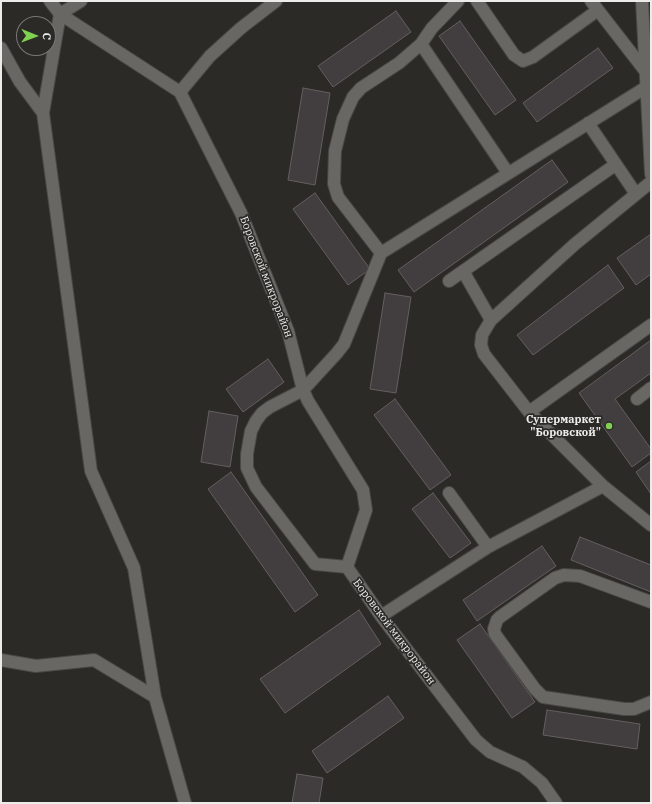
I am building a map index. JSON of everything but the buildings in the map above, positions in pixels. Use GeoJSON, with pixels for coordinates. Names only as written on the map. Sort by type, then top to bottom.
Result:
{"type":"FeatureCollection","features":[{"type":"Feature","properties":{"kind":"street"},"geometry":{"type":"LineString","coordinates":[[50,1],[60,14],[180,92],[210,56],[241,28],[276,1]]}},
{"type":"Feature","properties":{"kind":"street"},"geometry":{"type":"LineString","coordinates":[[81,1],[60,14],[43,112],[91,471],[134,568],[155,697],[185,803]]}},
{"type":"Feature","properties":{"kind":"street"},"geometry":{"type":"LineString","coordinates":[[477,1],[514,55],[523,61],[533,57],[594,6],[648,80]]}},
{"type":"Feature","properties":{"kind":"street"},"geometry":{"type":"LineString","coordinates":[[642,1],[648,80],[651,174]]}},
{"type":"Feature","properties":{"kind":"street"},"geometry":{"type":"LineString","coordinates":[[381,253],[338,197],[334,184],[335,151],[343,119],[353,97],[361,88],[399,63],[421,44],[453,2]]}},
{"type":"Feature","properties":{"kind":"street"},"geometry":{"type":"LineString","coordinates":[[421,44],[508,173]]}},
{"type":"Feature","properties":{"kind":"street"},"geometry":{"type":"LineString","coordinates":[[1,48],[20,82],[43,112]]}},
{"type":"Feature","properties":{"kind":"street"},"geometry":{"type":"LineString","coordinates":[[347,567],[318,565],[313,563],[256,487],[247,468],[249,440],[256,421],[262,412],[303,390],[330,362],[344,344],[381,253],[588,123],[648,80]]}},
{"type":"Feature","properties":{"kind":"street","name":"Боровской микрорайон"},"geometry":{"type":"LineString","coordinates":[[180,92],[241,213],[288,330],[303,390],[363,490],[366,500],[366,510],[347,567],[381,616],[476,740],[490,752],[523,767],[542,783],[556,803]]}},
{"type":"Feature","properties":{"kind":"street"},"geometry":{"type":"LineString","coordinates":[[588,123],[636,194]]}},
{"type":"Feature","properties":{"kind":"street"},"geometry":{"type":"LineString","coordinates":[[450,281],[615,165]]}},
{"type":"Feature","properties":{"kind":"street"},"geometry":{"type":"LineString","coordinates":[[651,182],[575,244],[491,320],[482,335],[481,346],[484,354],[529,412],[603,486],[651,525]]}},
{"type":"Feature","properties":{"kind":"street"},"geometry":{"type":"LineString","coordinates":[[463,271],[491,320]]}},
{"type":"Feature","properties":{"kind":"street"},"geometry":{"type":"LineString","coordinates":[[529,412],[651,325]]}},
{"type":"Feature","properties":{"kind":"street"},"geometry":{"type":"LineString","coordinates":[[637,399],[651,388]]}},
{"type":"Feature","properties":{"kind":"street"},"geometry":{"type":"LineString","coordinates":[[381,616],[488,547],[603,486]]}},
{"type":"Feature","properties":{"kind":"street"},"geometry":{"type":"LineString","coordinates":[[449,493],[488,547]]}},
{"type":"Feature","properties":{"kind":"street"},"geometry":{"type":"LineString","coordinates":[[651,602],[580,576],[564,575],[555,578],[500,617],[494,629],[495,634],[535,689],[543,697],[624,709],[639,707],[651,702]]}},
{"type":"Feature","properties":{"kind":"street"},"geometry":{"type":"LineString","coordinates":[[1,660],[36,666],[94,660],[155,697]]}},
{"type":"Feature","properties":{"kind":"place","name":"Супермаркет \"Боровской\""},"geometry":{"type":"Point","coordinates":[609,426]}}]}
